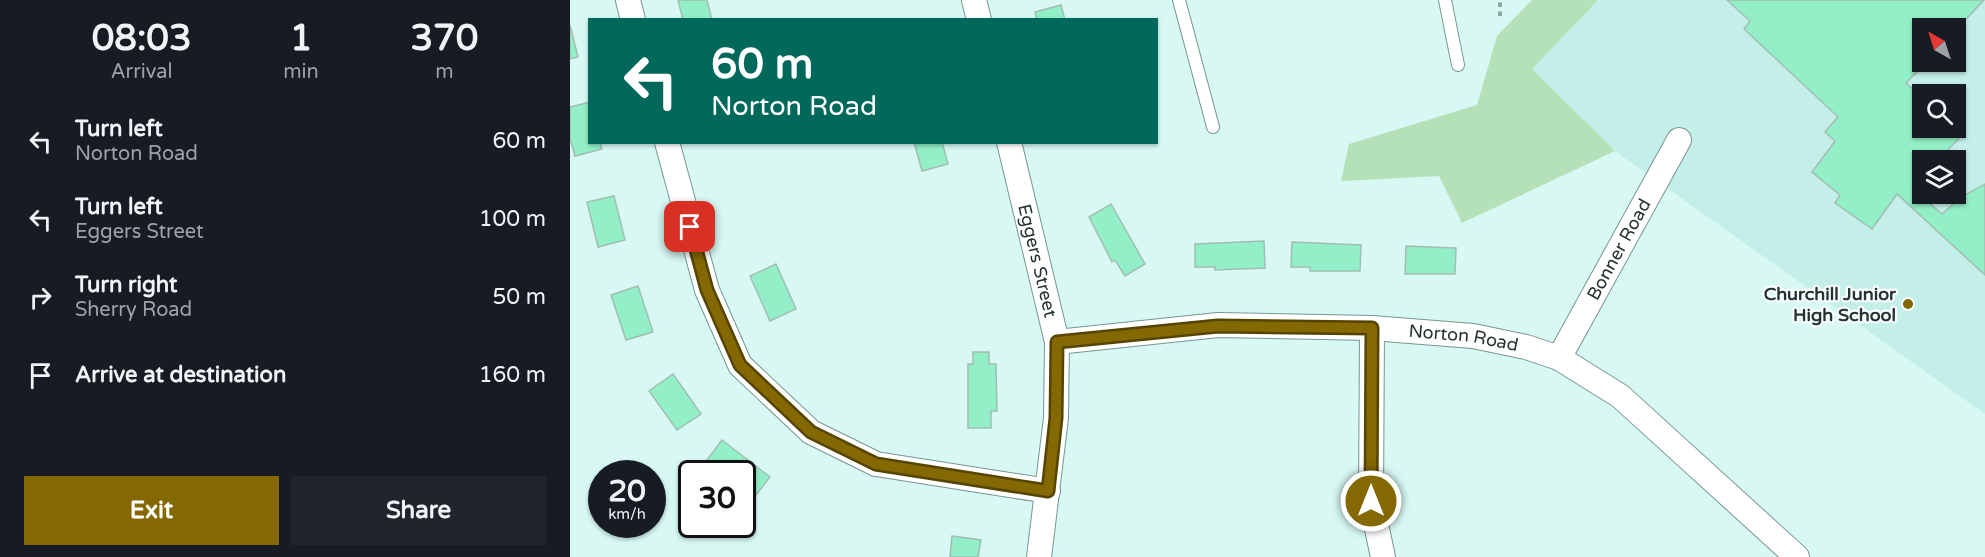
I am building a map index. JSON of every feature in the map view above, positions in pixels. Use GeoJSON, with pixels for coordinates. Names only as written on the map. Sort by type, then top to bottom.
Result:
{"type":"FeatureCollection","features":[{"type":"Feature","properties":{"kind":"street"},"geometry":{"type":"LineString","coordinates":[[628,0],[632,18]]}},
{"type":"Feature","properties":{"kind":"street"},"geometry":{"type":"LineString","coordinates":[[974,0],[978,18]]}},
{"type":"Feature","properties":{"kind":"street","name":"Bonner Road"},"geometry":{"type":"LineString","coordinates":[[1559,358],[1679,140]]}},
{"type":"Feature","properties":{"kind":"street"},"geometry":{"type":"LineString","coordinates":[[668,144],[707,290],[740,365],[811,432],[876,464],[1048,491]]}},
{"type":"Feature","properties":{"kind":"street","name":"Eggers Street"},"geometry":{"type":"LineString","coordinates":[[1009,144],[1057,342],[1056,418],[1039,557]]}},
{"type":"Feature","properties":{"kind":"street","name":"Norton Road"},"geometry":{"type":"LineString","coordinates":[[1057,342],[1218,326],[1372,328],[1473,336],[1527,347],[1559,358],[1620,396],[1797,557]]}},
{"type":"Feature","properties":{"kind":"street"},"geometry":{"type":"LineString","coordinates":[[1372,328],[1371,501],[1383,557]]}},
{"type":"Feature","properties":{"kind":"lane"},"geometry":{"type":"LineString","coordinates":[[1179,0],[1214,127]]}},
{"type":"Feature","properties":{"kind":"lane"},"geometry":{"type":"LineString","coordinates":[[1445,0],[1458,65]]}},
{"type":"Feature","properties":{"kind":"path"},"geometry":{"type":"LineString","coordinates":[[1500,0],[1500,16]]}},
{"type":"Feature","properties":{"kind":"shaded area","name":"Churchill Junior High School"},"geometry":{"type":"Polygon","coordinates":[[[1598,0],[1985,0],[1985,414],[1615,151],[1531,69],[1598,0]]]}},
{"type":"Feature","properties":{"kind":"green space"},"geometry":{"type":"Polygon","coordinates":[[[1532,0],[1598,0],[1532,69],[1615,151],[1462,223],[1439,176],[1341,181],[1349,144],[1477,105],[1497,36],[1532,0]]]}},
{"type":"Feature","properties":{"kind":"building"},"geometry":{"type":"Polygon","coordinates":[[[678,0],[707,0],[712,18],[682,18],[678,0]]]}},
{"type":"Feature","properties":{"kind":"building"},"geometry":{"type":"Polygon","coordinates":[[[1727,0],[1984,0],[1966,19],[1912,18],[1912,72],[1917,72],[1906,83],[1912,88],[1912,138],[1959,138],[1948,150],[1912,150],[1912,204],[1930,204],[1942,214],[1953,204],[1966,204],[1966,194],[1985,184],[1985,275],[1897,194],[1872,229],[1835,203],[1840,195],[1812,172],[1835,141],[1825,132],[1838,117],[1744,29],[1750,21],[1727,0]]]}},
{"type":"Feature","properties":{"kind":"building"},"geometry":{"type":"Polygon","coordinates":[[[1061,5],[1064,18],[1036,18],[1035,12],[1061,5]]]}},
{"type":"Feature","properties":{"kind":"building"},"geometry":{"type":"Polygon","coordinates":[[[570,25],[578,57],[570,59],[570,25]]]}},
{"type":"Feature","properties":{"kind":"building"},"geometry":{"type":"Polygon","coordinates":[[[588,102],[588,144],[601,144],[602,149],[575,156],[570,138],[570,107],[588,102]]]}},
{"type":"Feature","properties":{"kind":"building"},"geometry":{"type":"Polygon","coordinates":[[[915,144],[943,144],[948,164],[922,171],[915,144]]]}},
{"type":"Feature","properties":{"kind":"building"},"geometry":{"type":"Polygon","coordinates":[[[614,196],[625,240],[598,247],[587,202],[614,196]]]}},
{"type":"Feature","properties":{"kind":"building"},"geometry":{"type":"Polygon","coordinates":[[[1111,204],[1145,264],[1125,276],[1115,260],[1112,262],[1089,217],[1111,204]]]}},
{"type":"Feature","properties":{"kind":"building"},"geometry":{"type":"Polygon","coordinates":[[[1264,241],[1265,268],[1215,270],[1215,267],[1195,267],[1195,244],[1264,241]]]}},
{"type":"Feature","properties":{"kind":"building"},"geometry":{"type":"Polygon","coordinates":[[[1292,242],[1361,245],[1360,271],[1310,271],[1310,267],[1291,267],[1292,242]]]}},
{"type":"Feature","properties":{"kind":"building"},"geometry":{"type":"Polygon","coordinates":[[[1406,246],[1456,248],[1455,274],[1405,274],[1406,246]]]}},
{"type":"Feature","properties":{"kind":"building"},"geometry":{"type":"Polygon","coordinates":[[[776,264],[796,309],[770,321],[750,276],[776,264]]]}},
{"type":"Feature","properties":{"kind":"building"},"geometry":{"type":"Polygon","coordinates":[[[638,286],[653,332],[626,340],[611,295],[638,286]]]}},
{"type":"Feature","properties":{"kind":"building"},"geometry":{"type":"Polygon","coordinates":[[[973,352],[989,352],[989,364],[996,364],[997,411],[991,411],[991,428],[968,428],[968,364],[973,364],[973,352]]]}},
{"type":"Feature","properties":{"kind":"building"},"geometry":{"type":"Polygon","coordinates":[[[673,374],[701,414],[677,430],[649,391],[673,374]]]}},
{"type":"Feature","properties":{"kind":"building"},"geometry":{"type":"Polygon","coordinates":[[[722,440],[748,460],[707,460],[722,440]]]}},
{"type":"Feature","properties":{"kind":"building"},"geometry":{"type":"Polygon","coordinates":[[[756,466],[770,477],[756,495],[756,466]]]}},
{"type":"Feature","properties":{"kind":"building"},"geometry":{"type":"Polygon","coordinates":[[[952,536],[981,540],[978,557],[950,557],[952,536]]]}},
{"type":"Feature","properties":{"kind":"place","name":"Churchill Junior High School"},"geometry":{"type":"Point","coordinates":[1908,304]}},
{"type":"Feature","properties":{"kind":"route"},"geometry":{"type":"LineString","coordinates":[[690,227],[707,290],[740,365],[811,432],[876,464],[1048,491],[1056,418],[1057,342],[1218,326],[1372,328],[1371,501]]}}]}
